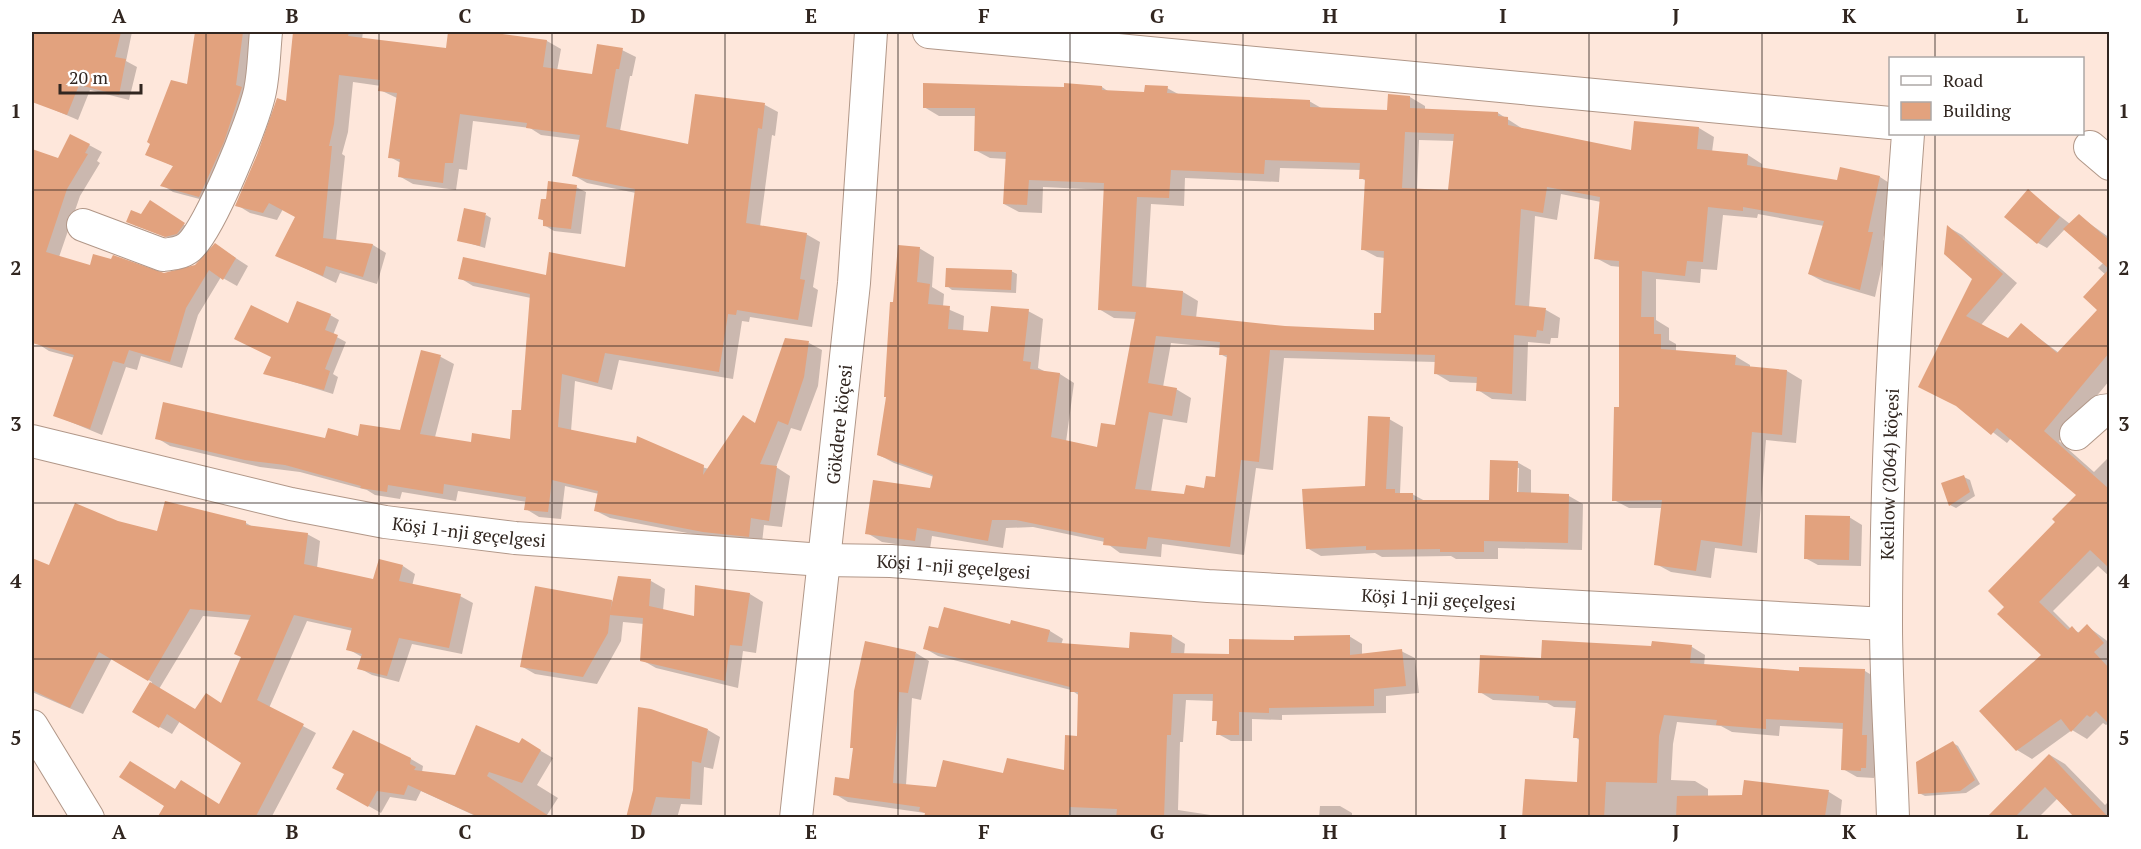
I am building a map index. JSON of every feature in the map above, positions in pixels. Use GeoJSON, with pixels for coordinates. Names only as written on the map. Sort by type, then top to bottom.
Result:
{"type":"FeatureCollection","features":[{"type":"Feature","properties":{"kind":"street"},"geometry":{"type":"LineString","coordinates":[[83,225],[163,255],[175,254],[190,246],[215,207],[246,135],[260,92],[266,32]]}},
{"type":"Feature","properties":{"kind":"street","name":"Gökdere köçesi"},"geometry":{"type":"LineString","coordinates":[[795,818],[854,283],[871,32]]}},
{"type":"Feature","properties":{"kind":"street"},"geometry":{"type":"LineString","coordinates":[[929,32],[1889,123]]}},
{"type":"Feature","properties":{"kind":"street","name":"Kekilow (2064) köçesi"},"geometry":{"type":"LineString","coordinates":[[1893,818],[1886,624],[1894,322],[1908,135]]}},
{"type":"Feature","properties":{"kind":"street"},"geometry":{"type":"LineString","coordinates":[[2076,435],[2102,411],[2109,410]]}},
{"type":"Feature","properties":{"kind":"street","name":"Köşi 1-nji geçelgesi"},"geometry":{"type":"LineString","coordinates":[[32,441],[206,484],[385,522],[515,538],[823,560],[891,561],[1208,586],[1886,624]]}},
{"type":"Feature","properties":{"kind":"street"},"geometry":{"type":"LineString","coordinates":[[32,726],[88,818]]}},
{"type":"Feature","properties":{"kind":"building"},"geometry":{"type":"Polygon","coordinates":[[[32,32],[121,32],[115,57],[126,59],[119,95],[79,85],[67,115],[32,102],[32,32]]]}},
{"type":"Feature","properties":{"kind":"building"},"geometry":{"type":"Polygon","coordinates":[[[195,32],[243,32],[236,85],[242,87],[224,142],[199,197],[160,186],[173,166],[145,155],[150,144],[147,142],[171,80],[187,84],[195,32]]]}},
{"type":"Feature","properties":{"kind":"building"},"geometry":{"type":"Polygon","coordinates":[[[293,32],[349,32],[348,36],[446,48],[448,32],[487,32],[547,40],[543,67],[592,74],[597,44],[623,48],[619,69],[616,69],[606,127],[688,144],[695,94],[765,103],[762,129],[758,128],[746,223],[807,233],[800,279],[805,280],[798,320],[737,310],[736,315],[728,314],[719,372],[605,353],[598,383],[562,374],[558,427],[636,443],[637,436],[704,465],[703,475],[743,415],[755,423],[785,338],[809,341],[804,377],[788,425],[778,421],[760,464],[777,466],[769,521],[751,518],[749,537],[703,532],[594,511],[598,491],[552,480],[548,512],[524,510],[526,497],[444,484],[443,494],[388,485],[387,492],[360,488],[361,486],[285,465],[245,460],[155,439],[163,402],[325,438],[328,428],[358,436],[360,424],[400,430],[421,350],[441,355],[420,434],[471,442],[472,433],[510,439],[512,410],[521,410],[530,294],[458,279],[463,257],[546,275],[549,252],[625,267],[635,189],[572,176],[580,135],[526,128],[527,123],[460,114],[453,163],[445,163],[443,183],[398,177],[400,159],[388,158],[397,93],[378,91],[380,80],[339,75],[334,124],[329,146],[332,146],[323,238],[373,244],[363,277],[326,266],[323,276],[275,256],[295,217],[269,203],[263,213],[235,206],[257,155],[277,98],[286,101],[293,32]]]}},
{"type":"Feature","properties":{"kind":"building"},"geometry":{"type":"Polygon","coordinates":[[[923,83],[1064,87],[1064,83],[1102,86],[1102,90],[1144,92],[1145,85],[1168,86],[1167,93],[1310,100],[1310,107],[1387,110],[1388,94],[1410,96],[1410,108],[1498,112],[1498,116],[1508,117],[1508,125],[1631,150],[1634,121],[1699,127],[1697,149],[1748,154],[1747,165],[1837,180],[1840,167],[1880,176],[1868,232],[1873,232],[1860,290],[1808,274],[1824,221],[1743,207],[1743,211],[1708,207],[1703,262],[1687,261],[1685,276],[1642,271],[1641,317],[1654,317],[1654,334],[1661,334],[1661,349],[1736,355],[1735,365],[1787,370],[1782,435],[1752,432],[1742,546],[1701,540],[1696,571],[1654,565],[1662,500],[1612,501],[1614,407],[1619,407],[1619,261],[1594,259],[1600,197],[1547,187],[1543,213],[1521,209],[1515,305],[1546,308],[1543,331],[1537,330],[1536,337],[1514,335],[1512,394],[1476,391],[1477,377],[1434,374],[1435,355],[1270,350],[1259,462],[1241,460],[1230,547],[1148,537],[1146,549],[1103,545],[1104,538],[1016,520],[992,520],[988,541],[917,528],[915,541],[865,534],[873,480],[930,488],[933,475],[877,455],[886,397],[884,397],[890,302],[893,302],[898,245],[920,247],[917,282],[930,284],[928,304],[950,306],[948,329],[988,332],[991,306],[1029,309],[1023,361],[1031,362],[1030,369],[1060,373],[1051,437],[1097,447],[1101,423],[1115,425],[1136,312],[1098,310],[1104,183],[1029,180],[1027,205],[1003,204],[1006,152],[974,151],[975,108],[923,108],[923,83]],[[1405,132],[1402,188],[1448,190],[1454,134],[1405,132]],[[1265,160],[1264,174],[1171,170],[1169,198],[1137,197],[1132,286],[1183,291],[1181,315],[1285,326],[1374,330],[1374,313],[1381,313],[1384,251],[1361,250],[1365,179],[1359,179],[1360,163],[1265,160]],[[1156,336],[1148,383],[1177,388],[1172,416],[1149,412],[1135,489],[1184,494],[1186,485],[1204,488],[1206,476],[1215,477],[1227,355],[1219,355],[1220,342],[1156,336]]]}},
{"type":"Feature","properties":{"kind":"building"},"geometry":{"type":"Polygon","coordinates":[[[70,134],[90,144],[85,153],[88,154],[67,189],[46,252],[90,265],[93,254],[111,259],[113,255],[164,273],[195,265],[215,243],[236,258],[223,280],[209,270],[186,308],[170,362],[129,350],[124,364],[113,361],[90,429],[53,416],[74,355],[32,343],[32,149],[58,158],[70,134]]]}},
{"type":"Feature","properties":{"kind":"building"},"geometry":{"type":"Polygon","coordinates":[[[548,181],[577,185],[571,229],[543,226],[543,220],[538,219],[541,199],[546,199],[548,181]]]}},
{"type":"Feature","properties":{"kind":"building"},"geometry":{"type":"Polygon","coordinates":[[[2028,189],[2060,217],[2037,244],[2004,217],[2028,189]]]}},
{"type":"Feature","properties":{"kind":"building"},"geometry":{"type":"Polygon","coordinates":[[[150,200],[185,223],[177,234],[165,237],[126,222],[131,210],[141,214],[150,200]]]}},
{"type":"Feature","properties":{"kind":"building"},"geometry":{"type":"Polygon","coordinates":[[[464,208],[486,213],[480,246],[457,241],[464,208]]]}},
{"type":"Feature","properties":{"kind":"building"},"geometry":{"type":"Polygon","coordinates":[[[2079,214],[2109,240],[2109,269],[2063,229],[2079,214]]]}},
{"type":"Feature","properties":{"kind":"building"},"geometry":{"type":"Polygon","coordinates":[[[1947,225],[2003,274],[1966,316],[2008,338],[2021,323],[2057,353],[2097,310],[2083,297],[2109,269],[2109,353],[2044,431],[2109,489],[2109,568],[2090,550],[2039,602],[2068,630],[2072,626],[2078,633],[2087,624],[2104,643],[2094,652],[2109,668],[2109,724],[2096,711],[2090,717],[2087,715],[2071,732],[2061,719],[2016,751],[1979,711],[2041,655],[1997,614],[2004,607],[1988,591],[2055,522],[2052,519],[2076,495],[1997,428],[1991,435],[1956,406],[1918,387],[1972,279],[1944,254],[1947,225]]]}},
{"type":"Feature","properties":{"kind":"building"},"geometry":{"type":"Polygon","coordinates":[[[946,268],[1012,270],[1011,290],[945,287],[946,268]]]}},
{"type":"Feature","properties":{"kind":"building"},"geometry":{"type":"Polygon","coordinates":[[[297,301],[331,314],[325,330],[338,335],[325,369],[330,371],[324,390],[263,374],[271,357],[234,339],[251,305],[288,323],[297,301]]]}},
{"type":"Feature","properties":{"kind":"building"},"geometry":{"type":"Polygon","coordinates":[[[1368,416],[1390,417],[1386,489],[1395,489],[1395,493],[1413,493],[1413,500],[1489,500],[1490,460],[1518,461],[1517,492],[1569,494],[1568,543],[1484,541],[1484,552],[1440,552],[1440,549],[1366,550],[1366,546],[1306,549],[1302,489],[1365,486],[1368,416]]]}},
{"type":"Feature","properties":{"kind":"building"},"geometry":{"type":"Polygon","coordinates":[[[1964,475],[1970,492],[1949,506],[1941,483],[1964,475]]]}},
{"type":"Feature","properties":{"kind":"building"},"geometry":{"type":"Polygon","coordinates":[[[165,501],[246,521],[246,525],[308,533],[304,564],[373,579],[379,559],[403,565],[399,581],[461,594],[449,648],[399,638],[387,676],[357,669],[362,654],[346,650],[352,628],[294,615],[257,700],[304,724],[255,818],[157,818],[164,806],[119,777],[130,761],[175,789],[181,780],[219,804],[241,763],[167,714],[159,728],[132,712],[150,682],[195,709],[206,693],[221,703],[241,657],[234,654],[251,615],[190,609],[148,681],[99,652],[70,708],[32,690],[32,558],[49,565],[75,503],[118,521],[157,531],[165,501]]]}},
{"type":"Feature","properties":{"kind":"building"},"geometry":{"type":"Polygon","coordinates":[[[1805,515],[1850,516],[1849,560],[1804,559],[1805,515]]]}},
{"type":"Feature","properties":{"kind":"building"},"geometry":{"type":"Polygon","coordinates":[[[618,576],[651,579],[649,606],[694,616],[695,585],[750,593],[742,646],[730,645],[725,681],[640,661],[643,618],[610,615],[608,633],[583,677],[520,667],[535,586],[612,600],[610,612],[618,576]]]}},
{"type":"Feature","properties":{"kind":"building"},"geometry":{"type":"Polygon","coordinates":[[[944,607],[1010,624],[1011,620],[1050,630],[1047,642],[1129,648],[1130,632],[1172,635],[1171,653],[1229,654],[1229,639],[1294,640],[1294,636],[1350,635],[1350,655],[1402,649],[1406,686],[1374,689],[1374,706],[1269,708],[1269,713],[1239,712],[1239,735],[1216,735],[1217,721],[1212,721],[1213,694],[1173,694],[1171,735],[1167,735],[1164,818],[1116,818],[1117,809],[1070,807],[1068,818],[924,818],[925,813],[919,811],[920,807],[833,795],[835,777],[849,779],[853,748],[850,748],[854,691],[865,641],[916,652],[908,693],[899,692],[893,783],[936,787],[943,760],[1003,773],[1007,758],[1064,770],[1065,735],[1077,736],[1078,692],[1070,692],[1070,687],[923,649],[929,626],[938,628],[944,607]]]}},
{"type":"Feature","properties":{"kind":"building"},"geometry":{"type":"Polygon","coordinates":[[[1542,640],[1651,646],[1652,641],[1692,645],[1690,663],[1799,671],[1799,667],[1865,669],[1862,735],[1867,735],[1866,768],[1861,768],[1861,771],[1841,770],[1843,723],[1766,719],[1766,729],[1716,725],[1717,720],[1664,715],[1659,736],[1657,783],[1606,782],[1604,818],[1522,818],[1525,779],[1577,782],[1579,738],[1573,738],[1576,701],[1539,700],[1539,696],[1478,693],[1480,655],[1541,658],[1542,640]]]}},
{"type":"Feature","properties":{"kind":"building"},"geometry":{"type":"Polygon","coordinates":[[[638,707],[651,709],[708,729],[701,763],[692,761],[690,799],[656,797],[650,818],[626,818],[633,790],[638,707]]]}},
{"type":"Feature","properties":{"kind":"building"},"geometry":{"type":"Polygon","coordinates":[[[476,725],[519,743],[522,738],[541,750],[522,783],[489,772],[487,776],[552,818],[481,818],[408,785],[404,795],[377,791],[368,807],[336,789],[344,774],[332,768],[353,730],[411,758],[410,764],[416,767],[414,770],[455,775],[476,725]]]}},
{"type":"Feature","properties":{"kind":"building"},"geometry":{"type":"Polygon","coordinates":[[[1953,741],[1975,780],[1960,791],[1918,794],[1916,762],[1953,741]]]}},
{"type":"Feature","properties":{"kind":"building"},"geometry":{"type":"Polygon","coordinates":[[[2049,754],[2109,818],[2075,818],[2045,787],[2014,818],[1986,818],[2049,754]]]}},
{"type":"Feature","properties":{"kind":"building"},"geometry":{"type":"Polygon","coordinates":[[[1744,780],[1829,790],[1825,816],[1676,818],[1677,796],[1742,795],[1744,780]]]}}]}
